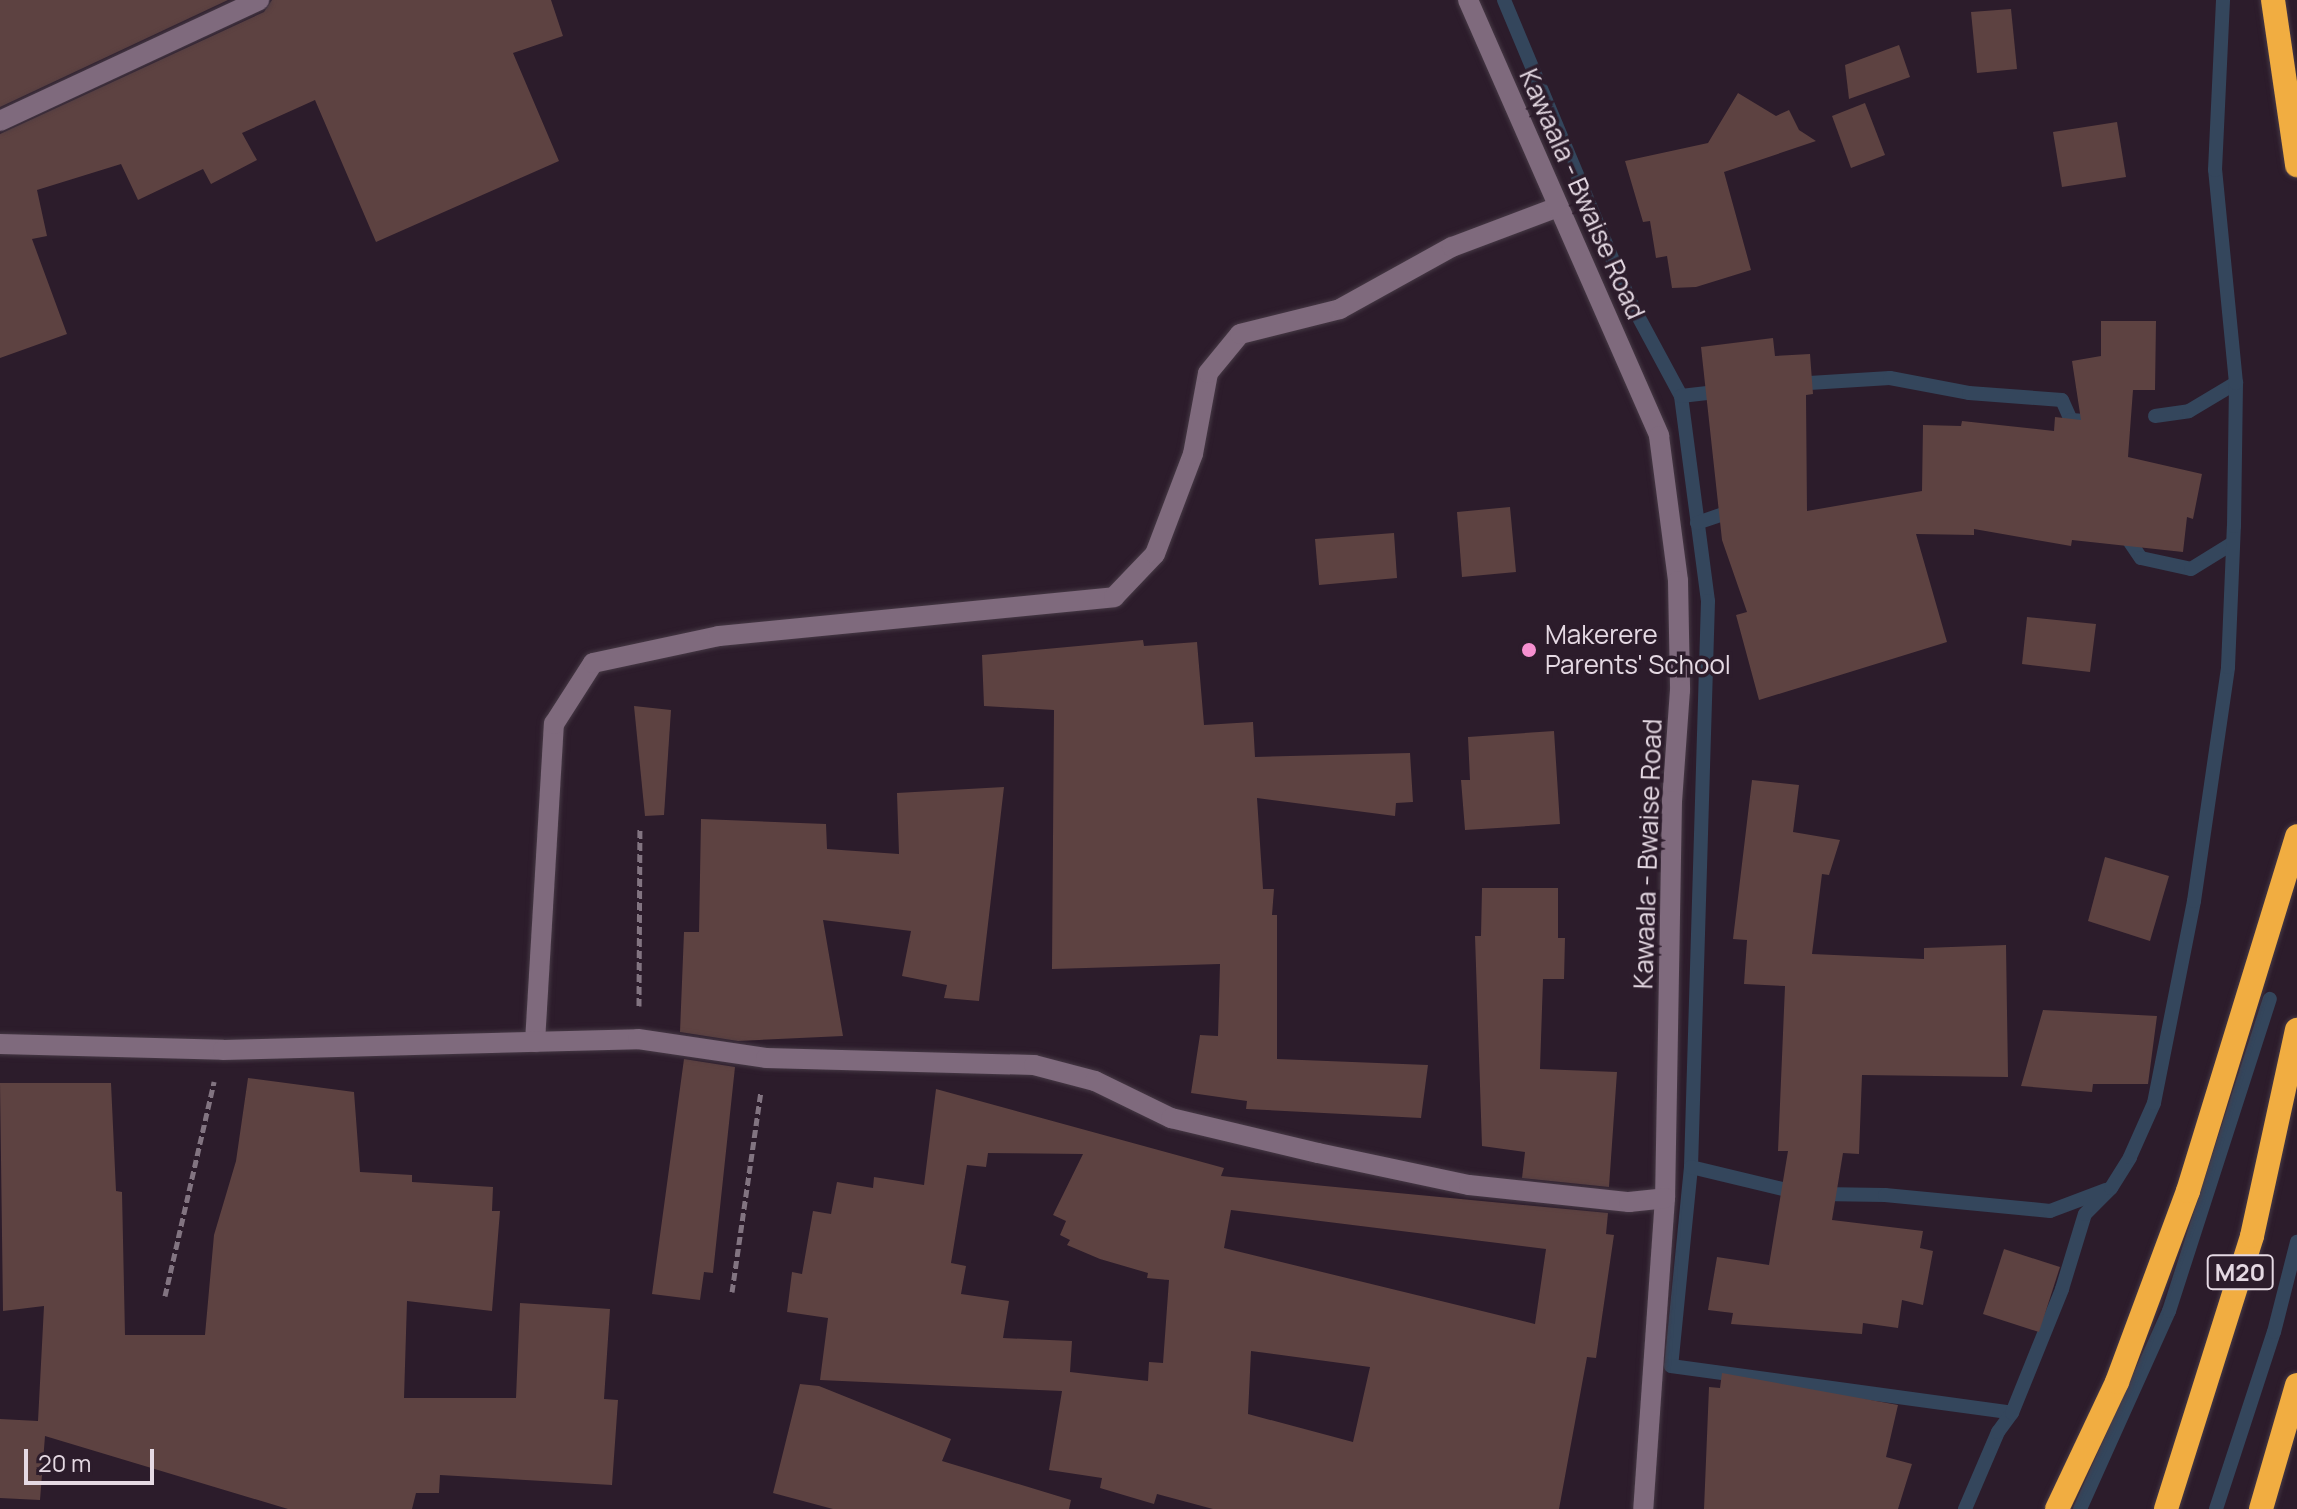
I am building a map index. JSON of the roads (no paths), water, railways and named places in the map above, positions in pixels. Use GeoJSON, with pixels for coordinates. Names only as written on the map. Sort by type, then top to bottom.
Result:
{"type":"FeatureCollection","features":[{"type":"Feature","properties":{"kind":"highway"},"geometry":{"type":"LineString","coordinates":[[2273,0],[2297,165]]}},
{"type":"Feature","properties":{"kind":"highway"},"geometry":{"type":"LineString","coordinates":[[2057,1509],[2117,1382],[2188,1191],[2297,836]]}},
{"type":"Feature","properties":{"kind":"highway","name":"M20"},"geometry":{"type":"LineString","coordinates":[[2166,1509],[2252,1236],[2297,1030]]}},
{"type":"Feature","properties":{"kind":"highway"},"geometry":{"type":"LineString","coordinates":[[2261,1509],[2297,1385]]}},
{"type":"Feature","properties":{"kind":"street"},"geometry":{"type":"LineString","coordinates":[[0,121],[259,0]]}},
{"type":"Feature","properties":{"kind":"street","name":"Kawaala - Bwaise Road"},"geometry":{"type":"LineString","coordinates":[[1468,0],[1659,436],[1678,581],[1680,690],[1672,801],[1665,1198],[1643,1509]]}},
{"type":"Feature","properties":{"kind":"street"},"geometry":{"type":"LineString","coordinates":[[535,1042],[554,724],[593,663],[719,636],[1114,597],[1155,554],[1193,454],[1208,373],[1240,334],[1340,309],[1452,247],[1558,207]]}},
{"type":"Feature","properties":{"kind":"street"},"geometry":{"type":"LineString","coordinates":[[0,1044],[223,1050],[638,1039],[766,1058],[1034,1065],[1095,1081],[1171,1118],[1469,1185],[1629,1202],[1665,1198]]}},
{"type":"Feature","properties":{"kind":"waterway"},"geometry":{"type":"LineString","coordinates":[[1504,0],[1631,303],[1681,396],[1708,601],[1691,1167],[1671,1366],[2012,1413]]}},
{"type":"Feature","properties":{"kind":"waterway"},"geometry":{"type":"LineString","coordinates":[[1965,1509],[1998,1432],[2012,1413],[2062,1289],[2085,1214],[2111,1188],[2130,1157],[2154,1103],[2194,901],[2228,667],[2234,526],[2236,383],[2215,170],[2223,0]]}},
{"type":"Feature","properties":{"kind":"waterway"},"geometry":{"type":"LineString","coordinates":[[1793,384],[1890,378],[1969,393],[2062,400],[2071,420],[2085,421]]}},
{"type":"Feature","properties":{"kind":"waterway"},"geometry":{"type":"LineString","coordinates":[[2155,416],[2189,411],[2236,383]]}},
{"type":"Feature","properties":{"kind":"waterway"},"geometry":{"type":"LineString","coordinates":[[1681,396],[1725,391]]}},
{"type":"Feature","properties":{"kind":"waterway"},"geometry":{"type":"LineString","coordinates":[[1697,523],[1735,510]]}},
{"type":"Feature","properties":{"kind":"waterway"},"geometry":{"type":"LineString","coordinates":[[2119,536],[2128,539],[2141,558],[2191,569],[2233,543]]}},
{"type":"Feature","properties":{"kind":"waterway"},"geometry":{"type":"LineString","coordinates":[[2080,1509],[2169,1311],[2270,999]]}},
{"type":"Feature","properties":{"kind":"waterway"},"geometry":{"type":"LineString","coordinates":[[1691,1167],[1799,1193]]}},
{"type":"Feature","properties":{"kind":"waterway"},"geometry":{"type":"LineString","coordinates":[[1820,1194],[1885,1195],[2050,1211],[2106,1190]]}},
{"type":"Feature","properties":{"kind":"waterway"},"geometry":{"type":"LineString","coordinates":[[2216,1509],[2274,1332],[2297,1242]]}},
{"type":"Feature","properties":{"kind":"place","name":"Makerere Parents' School"},"geometry":{"type":"Point","coordinates":[1529,650]}}]}
